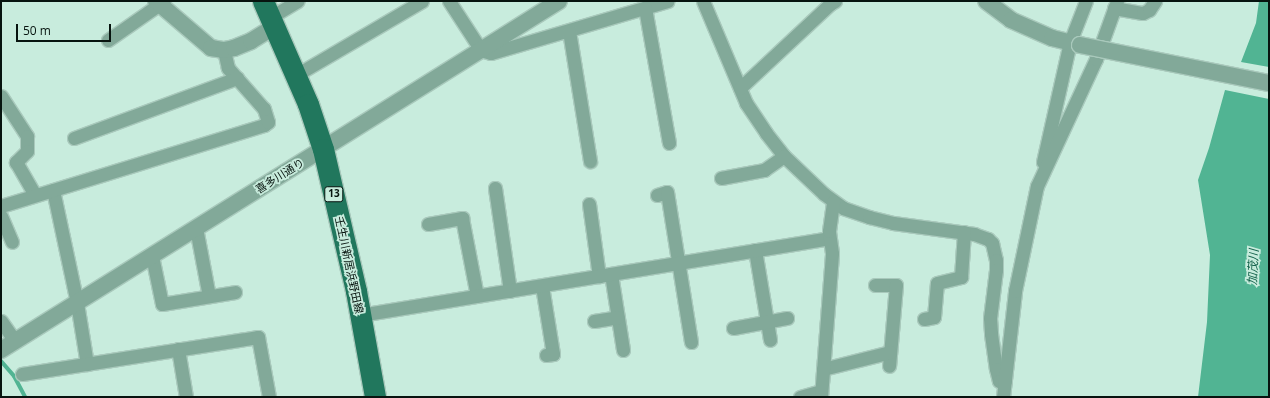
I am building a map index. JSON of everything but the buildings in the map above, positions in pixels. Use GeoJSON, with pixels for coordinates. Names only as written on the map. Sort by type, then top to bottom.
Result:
{"type":"FeatureCollection","features":[{"type":"Feature","properties":{"kind":"main road","name":"壬生川新居浜野田線"},"geometry":{"type":"LineString","coordinates":[[270,15],[308,104],[323,149],[360,316],[375,397]]}},
{"type":"Feature","properties":{"kind":"street"},"geometry":{"type":"LineString","coordinates":[[108,40],[160,2],[211,48],[224,50],[234,48],[251,41],[270,15],[298,1]]}},
{"type":"Feature","properties":{"kind":"street"},"geometry":{"type":"LineString","coordinates":[[296,75],[422,1]]}},
{"type":"Feature","properties":{"kind":"street"},"geometry":{"type":"LineString","coordinates":[[449,1],[481,50],[491,53],[504,51],[668,1]]}},
{"type":"Feature","properties":{"kind":"street","name":"喜多川通り"},"geometry":{"type":"LineString","coordinates":[[1,350],[559,1]]}},
{"type":"Feature","properties":{"kind":"street"},"geometry":{"type":"LineString","coordinates":[[703,1],[752,113],[784,156],[824,194],[843,208],[893,223],[964,232],[988,239],[992,243],[995,252],[996,270],[990,318],[991,334],[996,369],[1002,381]]}},
{"type":"Feature","properties":{"kind":"street"},"geometry":{"type":"LineString","coordinates":[[740,88],[835,1]]}},
{"type":"Feature","properties":{"kind":"street"},"geometry":{"type":"LineString","coordinates":[[986,1],[1011,20],[1052,38],[1075,44],[1269,83]]}},
{"type":"Feature","properties":{"kind":"street"},"geometry":{"type":"LineString","coordinates":[[1003,397],[1002,381],[1015,291],[1038,186],[1086,1]]}},
{"type":"Feature","properties":{"kind":"street"},"geometry":{"type":"LineString","coordinates":[[1038,186],[1096,59],[1116,5],[1143,13],[1149,10],[1155,1]]}},
{"type":"Feature","properties":{"kind":"street"},"geometry":{"type":"LineString","coordinates":[[645,8],[669,143]]}},
{"type":"Feature","properties":{"kind":"street"},"geometry":{"type":"LineString","coordinates":[[569,31],[591,161]]}},
{"type":"Feature","properties":{"kind":"street"},"geometry":{"type":"LineString","coordinates":[[1,206],[264,125],[268,122],[264,109],[228,68],[224,50]]}},
{"type":"Feature","properties":{"kind":"street"},"geometry":{"type":"LineString","coordinates":[[74,138],[237,78]]}},
{"type":"Feature","properties":{"kind":"street"},"geometry":{"type":"LineString","coordinates":[[1,96],[27,136],[27,151],[16,162],[35,195]]}},
{"type":"Feature","properties":{"kind":"street"},"geometry":{"type":"LineString","coordinates":[[721,178],[764,170],[784,156]]}},
{"type":"Feature","properties":{"kind":"street"},"geometry":{"type":"LineString","coordinates":[[494,188],[510,291]]}},
{"type":"Feature","properties":{"kind":"street"},"geometry":{"type":"LineString","coordinates":[[53,190],[77,303],[87,364]]}},
{"type":"Feature","properties":{"kind":"street"},"geometry":{"type":"LineString","coordinates":[[656,195],[667,192],[691,342]]}},
{"type":"Feature","properties":{"kind":"street"},"geometry":{"type":"LineString","coordinates":[[800,397],[821,394],[832,252],[829,238],[833,201]]}},
{"type":"Feature","properties":{"kind":"street"},"geometry":{"type":"LineString","coordinates":[[588,204],[605,275],[618,317],[623,350]]}},
{"type":"Feature","properties":{"kind":"street"},"geometry":{"type":"LineString","coordinates":[[1,216],[12,242]]}},
{"type":"Feature","properties":{"kind":"street"},"geometry":{"type":"LineString","coordinates":[[428,224],[462,218],[477,296]]}},
{"type":"Feature","properties":{"kind":"street"},"geometry":{"type":"LineString","coordinates":[[196,228],[209,296]]}},
{"type":"Feature","properties":{"kind":"street"},"geometry":{"type":"LineString","coordinates":[[924,319],[934,317],[937,283],[961,277],[964,232]]}},
{"type":"Feature","properties":{"kind":"street"},"geometry":{"type":"LineString","coordinates":[[360,316],[829,238]]}},
{"type":"Feature","properties":{"kind":"street"},"geometry":{"type":"LineString","coordinates":[[755,250],[770,340]]}},
{"type":"Feature","properties":{"kind":"street"},"geometry":{"type":"LineString","coordinates":[[152,256],[162,304],[235,292]]}},
{"type":"Feature","properties":{"kind":"street"},"geometry":{"type":"LineString","coordinates":[[875,285],[896,285],[889,366]]}},
{"type":"Feature","properties":{"kind":"street"},"geometry":{"type":"LineString","coordinates":[[542,286],[553,354],[546,355]]}},
{"type":"Feature","properties":{"kind":"street"},"geometry":{"type":"LineString","coordinates":[[594,321],[618,317]]}},
{"type":"Feature","properties":{"kind":"street"},"geometry":{"type":"LineString","coordinates":[[733,328],[787,318]]}},
{"type":"Feature","properties":{"kind":"street"},"geometry":{"type":"LineString","coordinates":[[1,321],[15,341]]}},
{"type":"Feature","properties":{"kind":"street"},"geometry":{"type":"LineString","coordinates":[[22,374],[258,336],[269,397]]}},
{"type":"Feature","properties":{"kind":"street"},"geometry":{"type":"LineString","coordinates":[[178,349],[186,397]]}},
{"type":"Feature","properties":{"kind":"street"},"geometry":{"type":"LineString","coordinates":[[823,369],[890,352]]}},
{"type":"Feature","properties":{"kind":"street"},"geometry":{"type":"LineString","coordinates":[[994,397],[1002,381]]}},
{"type":"Feature","properties":{"kind":"water"},"geometry":{"type":"Polygon","coordinates":[[[1259,1],[1269,1],[1269,67],[1241,62],[1256,23],[1259,1]]]}},
{"type":"Feature","properties":{"kind":"water","name":"加茂川"},"geometry":{"type":"Polygon","coordinates":[[[1225,90],[1269,99],[1269,397],[1198,397],[1207,322],[1210,255],[1198,180],[1209,148],[1225,90]]]}},
{"type":"Feature","properties":{"kind":"waterway"},"geometry":{"type":"LineString","coordinates":[[1,361],[14,376],[25,397]]}}]}
